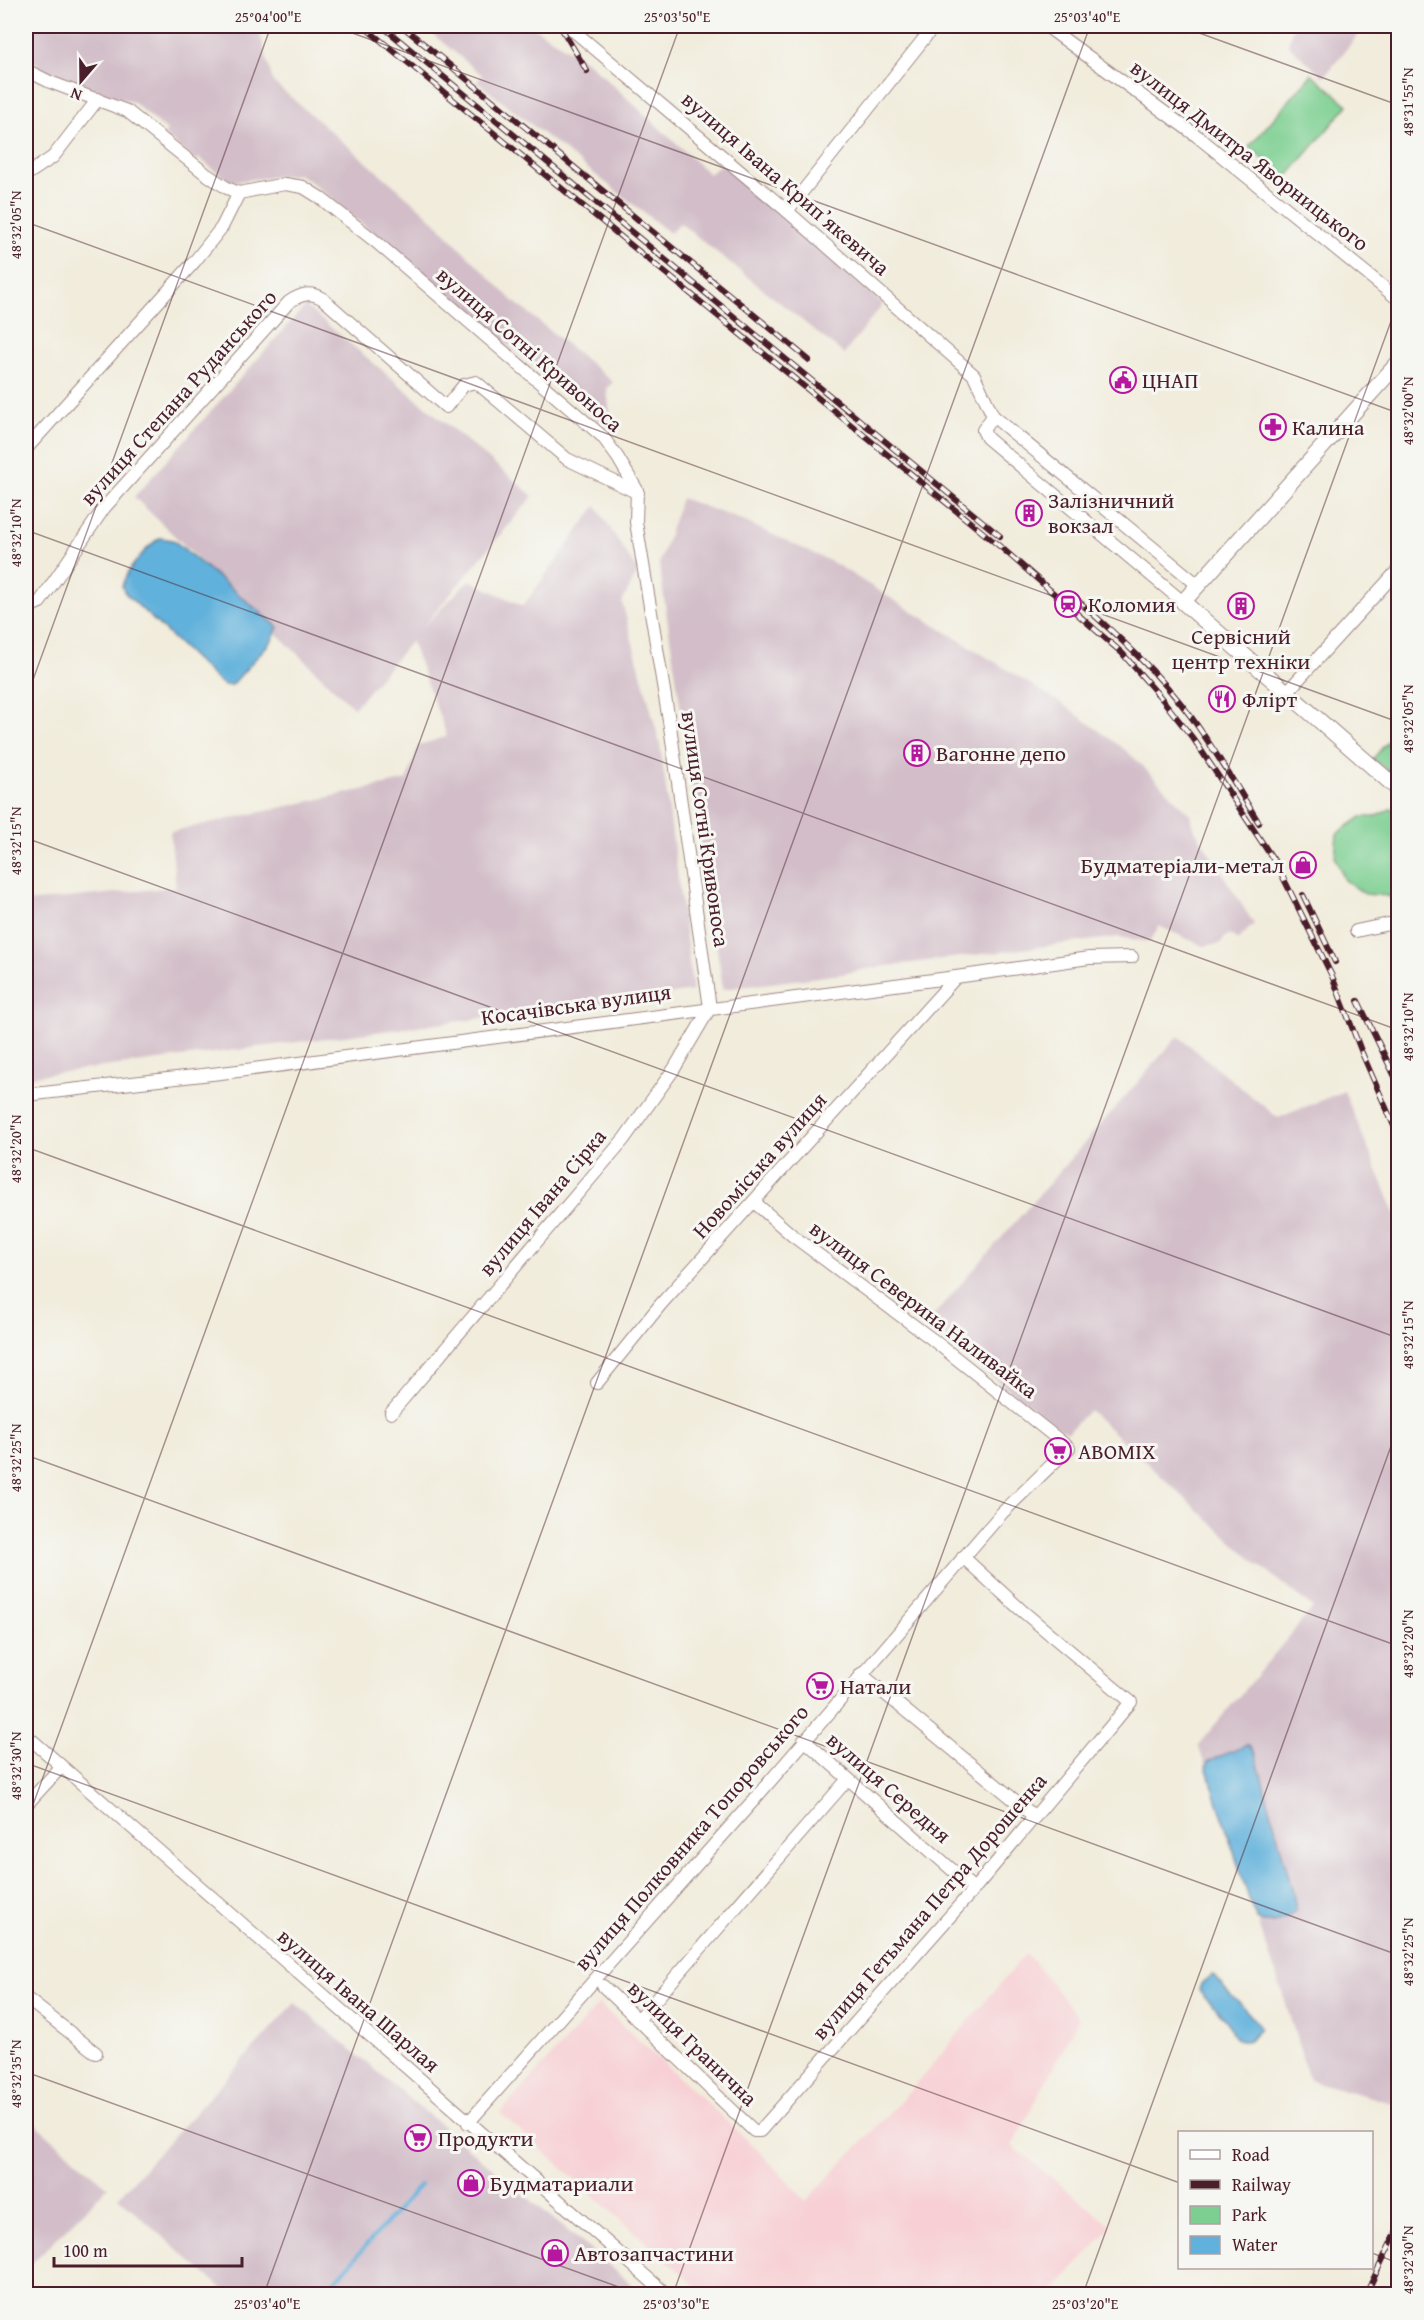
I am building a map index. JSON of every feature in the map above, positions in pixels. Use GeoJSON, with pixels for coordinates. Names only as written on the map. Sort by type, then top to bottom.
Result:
{"type":"FeatureCollection","features":[{"type":"Feature","properties":{"kind":"street","name":"вулиця Івана Крипʼякевича"},"geometry":{"type":"LineString","coordinates":[[568,26],[583,30],[974,375],[993,416]]}},
{"type":"Feature","properties":{"kind":"street"},"geometry":{"type":"LineString","coordinates":[[787,211],[934,26]]}},
{"type":"Feature","properties":{"kind":"street","name":"вулиця Дмитра Яворницького"},"geometry":{"type":"LineString","coordinates":[[1046,26],[1197,136],[1398,299]]}},
{"type":"Feature","properties":{"kind":"street"},"geometry":{"type":"LineString","coordinates":[[26,70],[50,82],[120,107],[136,117],[221,185],[238,193],[222,227],[195,261],[26,449]]}},
{"type":"Feature","properties":{"kind":"street"},"geometry":{"type":"LineString","coordinates":[[26,175],[53,157],[98,99]]}},
{"type":"Feature","properties":{"kind":"street","name":"вулиця Сотні Кривоноса"},"geometry":{"type":"LineString","coordinates":[[238,193],[285,184],[303,187],[319,197],[375,241],[603,437],[618,458],[638,493],[636,522],[671,733],[710,1008]]}},
{"type":"Feature","properties":{"kind":"street","name":"вулиця Степана Руданського"},"geometry":{"type":"LineString","coordinates":[[26,608],[40,602],[104,508],[288,302],[299,295],[314,294],[323,298],[446,407],[464,385],[476,382],[567,459],[638,493]]}},
{"type":"Feature","properties":{"kind":"street"},"geometry":{"type":"LineString","coordinates":[[1183,602],[1398,363]]}},
{"type":"Feature","properties":{"kind":"street"},"geometry":{"type":"LineString","coordinates":[[1198,585],[993,416],[983,430],[987,438],[1183,602],[1398,789]]}},
{"type":"Feature","properties":{"kind":"street"},"geometry":{"type":"LineString","coordinates":[[1287,692],[1398,570]]}},
{"type":"Feature","properties":{"kind":"street"},"geometry":{"type":"LineString","coordinates":[[1356,931],[1398,922]]}},
{"type":"Feature","properties":{"kind":"street","name":"Косачівська вулиця"},"geometry":{"type":"LineString","coordinates":[[26,1095],[238,1071],[1089,958],[1132,957]]}},
{"type":"Feature","properties":{"kind":"street","name":"Новоміська вулиця"},"geometry":{"type":"LineString","coordinates":[[597,1383],[662,1304],[956,977]]}},
{"type":"Feature","properties":{"kind":"street","name":"вулиця Івана Сірка"},"geometry":{"type":"LineString","coordinates":[[391,1413],[624,1139],[674,1070],[710,1008]]}},
{"type":"Feature","properties":{"kind":"street","name":"вулиця Северина Наливайка"},"geometry":{"type":"LineString","coordinates":[[754,1202],[793,1236],[932,1339],[1069,1448]]}},
{"type":"Feature","properties":{"kind":"street","name":"вулиця Полковника Топоровського"},"geometry":{"type":"LineString","coordinates":[[468,2123],[1002,1513],[1069,1448]]}},
{"type":"Feature","properties":{"kind":"street","name":"вулиця Гетьмана Петра Дорошенка"},"geometry":{"type":"LineString","coordinates":[[754,2131],[760,2131],[974,1889],[1131,1702],[1020,1610],[963,1557]]}},
{"type":"Feature","properties":{"kind":"street"},"geometry":{"type":"LineString","coordinates":[[861,1674],[1035,1817]]}},
{"type":"Feature","properties":{"kind":"street","name":"вулиця Івана Шарлая"},"geometry":{"type":"LineString","coordinates":[[26,1735],[666,2295]]}},
{"type":"Feature","properties":{"kind":"street","name":"вулиця Середня"},"geometry":{"type":"LineString","coordinates":[[804,1740],[974,1889]]}},
{"type":"Feature","properties":{"kind":"street"},"geometry":{"type":"LineString","coordinates":[[26,1804],[61,1767]]}},
{"type":"Feature","properties":{"kind":"street"},"geometry":{"type":"LineString","coordinates":[[638,2020],[847,1780]]}},
{"type":"Feature","properties":{"kind":"street","name":"вулиця Гранична"},"geometry":{"type":"LineString","coordinates":[[603,1986],[754,2131]]}},
{"type":"Feature","properties":{"kind":"street"},"geometry":{"type":"LineString","coordinates":[[26,1998],[96,2053]]}},
{"type":"Feature","properties":{"kind":"shaded area"},"geometry":{"type":"Polygon","coordinates":[[[26,26],[252,26],[260,34],[273,82],[426,213],[511,299],[613,382],[607,389],[612,431],[311,182],[298,174],[229,182],[199,158],[196,161],[164,135],[167,131],[133,102],[43,70],[26,52],[26,26]]]}},
{"type":"Feature","properties":{"kind":"shaded area"},"geometry":{"type":"Polygon","coordinates":[[[423,26],[532,26],[590,64],[709,174],[722,164],[883,304],[844,354],[680,223],[670,233],[477,82],[482,75],[423,26]]]}},
{"type":"Feature","properties":{"kind":"shaded area"},"geometry":{"type":"Polygon","coordinates":[[[1293,26],[1365,26],[1324,77],[1288,45],[1293,26]]]}},
{"type":"Feature","properties":{"kind":"shaded area"},"geometry":{"type":"Polygon","coordinates":[[[305,306],[533,496],[421,629],[469,580],[523,606],[596,506],[638,572],[622,602],[660,744],[693,991],[26,1077],[26,902],[176,887],[170,832],[407,780],[418,746],[447,736],[411,641],[354,708],[134,497],[305,306]]]}},
{"type":"Feature","properties":{"kind":"shaded area"},"geometry":{"type":"Polygon","coordinates":[[[681,498],[741,520],[832,562],[1063,704],[1129,753],[1190,814],[1193,827],[1254,924],[1238,940],[1229,934],[1219,944],[1203,946],[1159,926],[1150,942],[1118,937],[723,989],[659,564],[681,498]]]}},
{"type":"Feature","properties":{"kind":"shaded area"},"geometry":{"type":"Polygon","coordinates":[[[1178,1036],[1278,1118],[1344,1091],[1398,1220],[1398,2081],[1392,2103],[1309,2080],[1286,2004],[1198,1745],[1313,1608],[1249,1557],[1089,1410],[1068,1432],[1058,1427],[925,1325],[1178,1036]]]}},
{"type":"Feature","properties":{"kind":"shaded area"},"geometry":{"type":"Polygon","coordinates":[[[1026,1953],[1079,2018],[1012,2146],[1112,2226],[1051,2294],[705,2294],[500,2113],[599,2004],[755,2147],[806,2201],[911,2090],[1026,1953]]]}},
{"type":"Feature","properties":{"kind":"shaded area"},"geometry":{"type":"Polygon","coordinates":[[[295,2003],[643,2294],[228,2294],[118,2197],[295,2003]]]}},
{"type":"Feature","properties":{"kind":"shaded area"},"geometry":{"type":"Polygon","coordinates":[[[26,2116],[108,2187],[26,2269],[26,2116]]]}},
{"type":"Feature","properties":{"kind":"green space"},"geometry":{"type":"Polygon","coordinates":[[[1312,74],[1348,105],[1286,178],[1249,147],[1312,74]]]}},
{"type":"Feature","properties":{"kind":"green space"},"geometry":{"type":"Polygon","coordinates":[[[1398,729],[1398,779],[1373,759],[1398,729]]]}},
{"type":"Feature","properties":{"kind":"green space"},"geometry":{"type":"Polygon","coordinates":[[[1390,809],[1398,810],[1398,911],[1389,896],[1365,894],[1345,880],[1335,858],[1337,834],[1361,817],[1375,817],[1390,809]]]}},
{"type":"Feature","properties":{"kind":"water"},"geometry":{"type":"Polygon","coordinates":[[[160,538],[173,540],[278,627],[272,640],[232,685],[224,685],[216,679],[126,594],[122,587],[127,574],[137,560],[160,538]]]}},
{"type":"Feature","properties":{"kind":"water"},"geometry":{"type":"Polygon","coordinates":[[[1247,1745],[1256,1756],[1296,1910],[1288,1917],[1272,1922],[1257,1920],[1206,1766],[1209,1761],[1247,1745]]]}},
{"type":"Feature","properties":{"kind":"water"},"geometry":{"type":"Polygon","coordinates":[[[1213,1975],[1250,2014],[1260,2028],[1249,2041],[1241,2041],[1234,2037],[1227,2021],[1199,1990],[1201,1984],[1213,1975]]]}},
{"type":"Feature","properties":{"kind":"waterway"},"geometry":{"type":"LineString","coordinates":[[323,2294],[420,2185]]}},
{"type":"Feature","properties":{"kind":"railway"},"geometry":{"type":"LineString","coordinates":[[363,26],[1003,549],[1122,653],[1195,741],[1277,865],[1332,976],[1362,1053],[1398,1135]]}},
{"type":"Feature","properties":{"kind":"railway"},"geometry":{"type":"LineString","coordinates":[[382,26],[1000,536]]}},
{"type":"Feature","properties":{"kind":"railway"},"geometry":{"type":"LineString","coordinates":[[402,26],[809,360]]}},
{"type":"Feature","properties":{"kind":"railway"},"geometry":{"type":"LineString","coordinates":[[560,26],[587,71]]}},
{"type":"Feature","properties":{"kind":"railway"},"geometry":{"type":"LineString","coordinates":[[1076,599],[1137,655],[1179,701],[1210,744],[1259,823]]}},
{"type":"Feature","properties":{"kind":"railway"},"geometry":{"type":"LineString","coordinates":[[1303,895],[1335,962]]}},
{"type":"Feature","properties":{"kind":"railway"},"geometry":{"type":"LineString","coordinates":[[1358,1001],[1398,1083]]}},
{"type":"Feature","properties":{"kind":"railway"},"geometry":{"type":"LineString","coordinates":[[1366,2294],[1398,2228]]}},
{"type":"Feature","properties":{"kind":"place","name":"ЦНАП"},"geometry":{"type":"Point","coordinates":[1123,380]}},
{"type":"Feature","properties":{"kind":"place","name":"Калина"},"geometry":{"type":"Point","coordinates":[1273,427]}},
{"type":"Feature","properties":{"kind":"place","name":"Залізничний вокзал"},"geometry":{"type":"Point","coordinates":[1029,513]}},
{"type":"Feature","properties":{"kind":"place","name":"Коломия"},"geometry":{"type":"Point","coordinates":[1068,604]}},
{"type":"Feature","properties":{"kind":"place","name":"Сервісний центр техніки"},"geometry":{"type":"Point","coordinates":[1241,606]}},
{"type":"Feature","properties":{"kind":"place","name":"Флірт"},"geometry":{"type":"Point","coordinates":[1222,699]}},
{"type":"Feature","properties":{"kind":"place","name":"Вагонне депо"},"geometry":{"type":"Point","coordinates":[917,753]}},
{"type":"Feature","properties":{"kind":"place","name":"Будматеріали-метал"},"geometry":{"type":"Point","coordinates":[1303,865]}},
{"type":"Feature","properties":{"kind":"place","name":"ABOMIX"},"geometry":{"type":"Point","coordinates":[1058,1451]}},
{"type":"Feature","properties":{"kind":"place","name":"Натали"},"geometry":{"type":"Point","coordinates":[820,1686]}},
{"type":"Feature","properties":{"kind":"place","name":"Продукти"},"geometry":{"type":"Point","coordinates":[418,2138]}},
{"type":"Feature","properties":{"kind":"place","name":"Будматариали"},"geometry":{"type":"Point","coordinates":[471,2183]}},
{"type":"Feature","properties":{"kind":"place","name":"Автозапчастини"},"geometry":{"type":"Point","coordinates":[555,2253]}}]}
